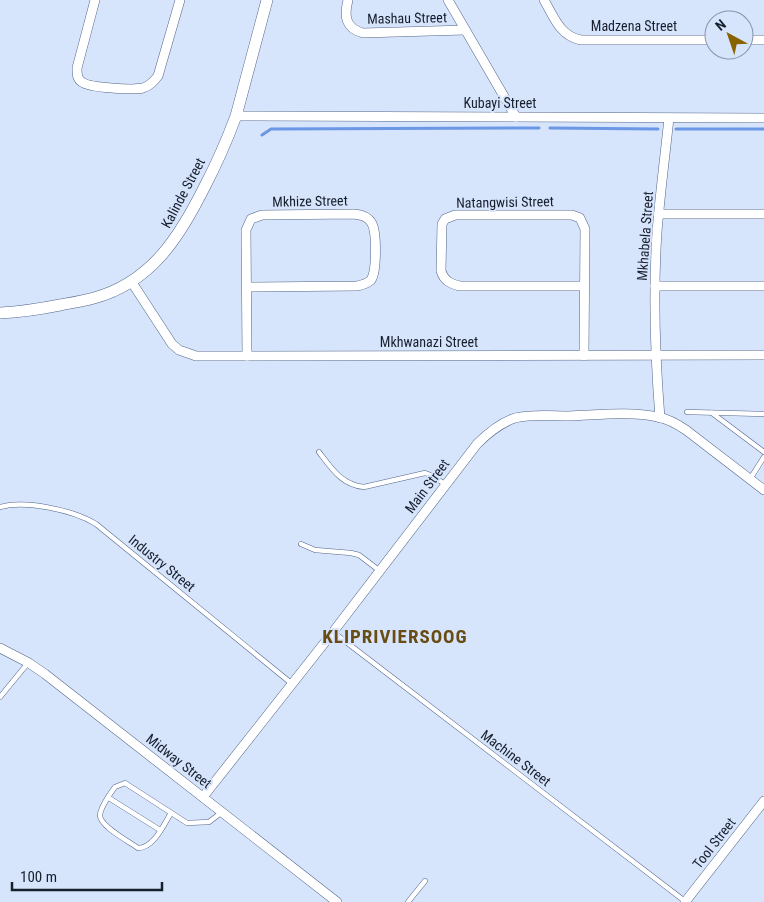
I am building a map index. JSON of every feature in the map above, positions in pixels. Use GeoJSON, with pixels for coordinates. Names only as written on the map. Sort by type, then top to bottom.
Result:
{"type":"FeatureCollection","features":[{"type":"Feature","properties":{"kind":"street"},"geometry":{"type":"LineString","coordinates":[[95,0],[77,68],[79,80],[83,84],[93,86],[136,88],[143,88],[154,82],[161,70],[180,0]]}},
{"type":"Feature","properties":{"kind":"street","name":"Kalinde Street"},"geometry":{"type":"LineString","coordinates":[[0,313],[16,313],[94,298],[111,292],[154,265],[166,251],[185,226],[221,154],[236,116],[267,0]]}},
{"type":"Feature","properties":{"kind":"street","name":"Mashau Street"},"geometry":{"type":"LineString","coordinates":[[348,0],[345,14],[346,21],[351,27],[363,33],[465,30]]}},
{"type":"Feature","properties":{"kind":"street"},"geometry":{"type":"LineString","coordinates":[[448,0],[516,117]]}},
{"type":"Feature","properties":{"kind":"street","name":"Madzena Street"},"geometry":{"type":"LineString","coordinates":[[544,0],[560,27],[572,38],[581,40],[704,40]]}},
{"type":"Feature","properties":{"kind":"street","name":"Kubayi Street"},"geometry":{"type":"LineString","coordinates":[[236,116],[764,118]]}},
{"type":"Feature","properties":{"kind":"street","name":"Mkhabela Street"},"geometry":{"type":"LineString","coordinates":[[660,418],[655,356],[656,286],[659,214],[669,118]]}},
{"type":"Feature","properties":{"kind":"street","name":"Mkhize Street"},"geometry":{"type":"LineString","coordinates":[[246,356],[246,230],[251,219],[256,216],[354,214],[367,217],[372,222],[375,234],[375,269],[367,283],[356,286],[247,287]]}},
{"type":"Feature","properties":{"kind":"street"},"geometry":{"type":"LineString","coordinates":[[659,214],[764,214]]}},
{"type":"Feature","properties":{"kind":"street","name":"Natangwisi Street"},"geometry":{"type":"LineString","coordinates":[[584,286],[460,286],[452,284],[443,276],[441,271],[442,224],[445,219],[455,215],[577,216],[582,221],[585,229],[584,356]]}},
{"type":"Feature","properties":{"kind":"street","name":"Mkhwanazi Street"},"geometry":{"type":"LineString","coordinates":[[131,281],[167,337],[179,350],[196,356],[764,356]]}},
{"type":"Feature","properties":{"kind":"street"},"geometry":{"type":"LineString","coordinates":[[656,286],[764,286]]}},
{"type":"Feature","properties":{"kind":"street","name":"Main Street"},"geometry":{"type":"LineString","coordinates":[[203,797],[333,632],[477,444],[489,432],[501,424],[516,418],[533,416],[629,415],[660,418],[686,430],[764,490]]}},
{"type":"Feature","properties":{"kind":"street","name":"Midway Street"},"geometry":{"type":"LineString","coordinates":[[0,648],[28,663],[337,902]]}},
{"type":"Feature","properties":{"kind":"street","name":"Tool Street"},"geometry":{"type":"LineString","coordinates":[[686,902],[764,801]]}},
{"type":"Feature","properties":{"kind":"lane"},"geometry":{"type":"LineString","coordinates":[[687,412],[764,414]]}},
{"type":"Feature","properties":{"kind":"lane"},"geometry":{"type":"LineString","coordinates":[[712,412],[764,452]]}},
{"type":"Feature","properties":{"kind":"lane"},"geometry":{"type":"LineString","coordinates":[[319,452],[342,480],[356,486],[364,487],[425,473],[446,485]]}},
{"type":"Feature","properties":{"kind":"lane"},"geometry":{"type":"LineString","coordinates":[[750,479],[764,457]]}},
{"type":"Feature","properties":{"kind":"lane","name":"Industry Street"},"geometry":{"type":"LineString","coordinates":[[0,507],[20,505],[53,509],[73,513],[96,524],[292,683]]}},
{"type":"Feature","properties":{"kind":"lane"},"geometry":{"type":"LineString","coordinates":[[301,544],[315,550],[359,555],[380,571]]}},
{"type":"Feature","properties":{"kind":"lane","name":"Machine Street"},"geometry":{"type":"LineString","coordinates":[[333,632],[686,902]]}},
{"type":"Feature","properties":{"kind":"lane"},"geometry":{"type":"LineString","coordinates":[[0,697],[28,663]]}},
{"type":"Feature","properties":{"kind":"lane"},"geometry":{"type":"LineString","coordinates":[[171,812],[151,843],[144,848],[138,848],[105,825],[100,814],[115,787],[125,784],[171,812],[187,823],[200,824],[209,822],[222,812]]}},
{"type":"Feature","properties":{"kind":"lane"},"geometry":{"type":"LineString","coordinates":[[109,798],[160,830]]}},
{"type":"Feature","properties":{"kind":"lane"},"geometry":{"type":"LineString","coordinates":[[408,902],[425,880]]}},
{"type":"Feature","properties":{"kind":"waterway"},"geometry":{"type":"LineString","coordinates":[[262,135],[271,129],[539,128]]}},
{"type":"Feature","properties":{"kind":"waterway"},"geometry":{"type":"LineString","coordinates":[[550,128],[658,129]]}},
{"type":"Feature","properties":{"kind":"waterway"},"geometry":{"type":"LineString","coordinates":[[676,129],[764,129]]}},
{"type":"Feature","properties":{"kind":"district","name":"KLIPRIVIERSOOG"},"geometry":{"type":"Point","coordinates":[395,636]}}]}
